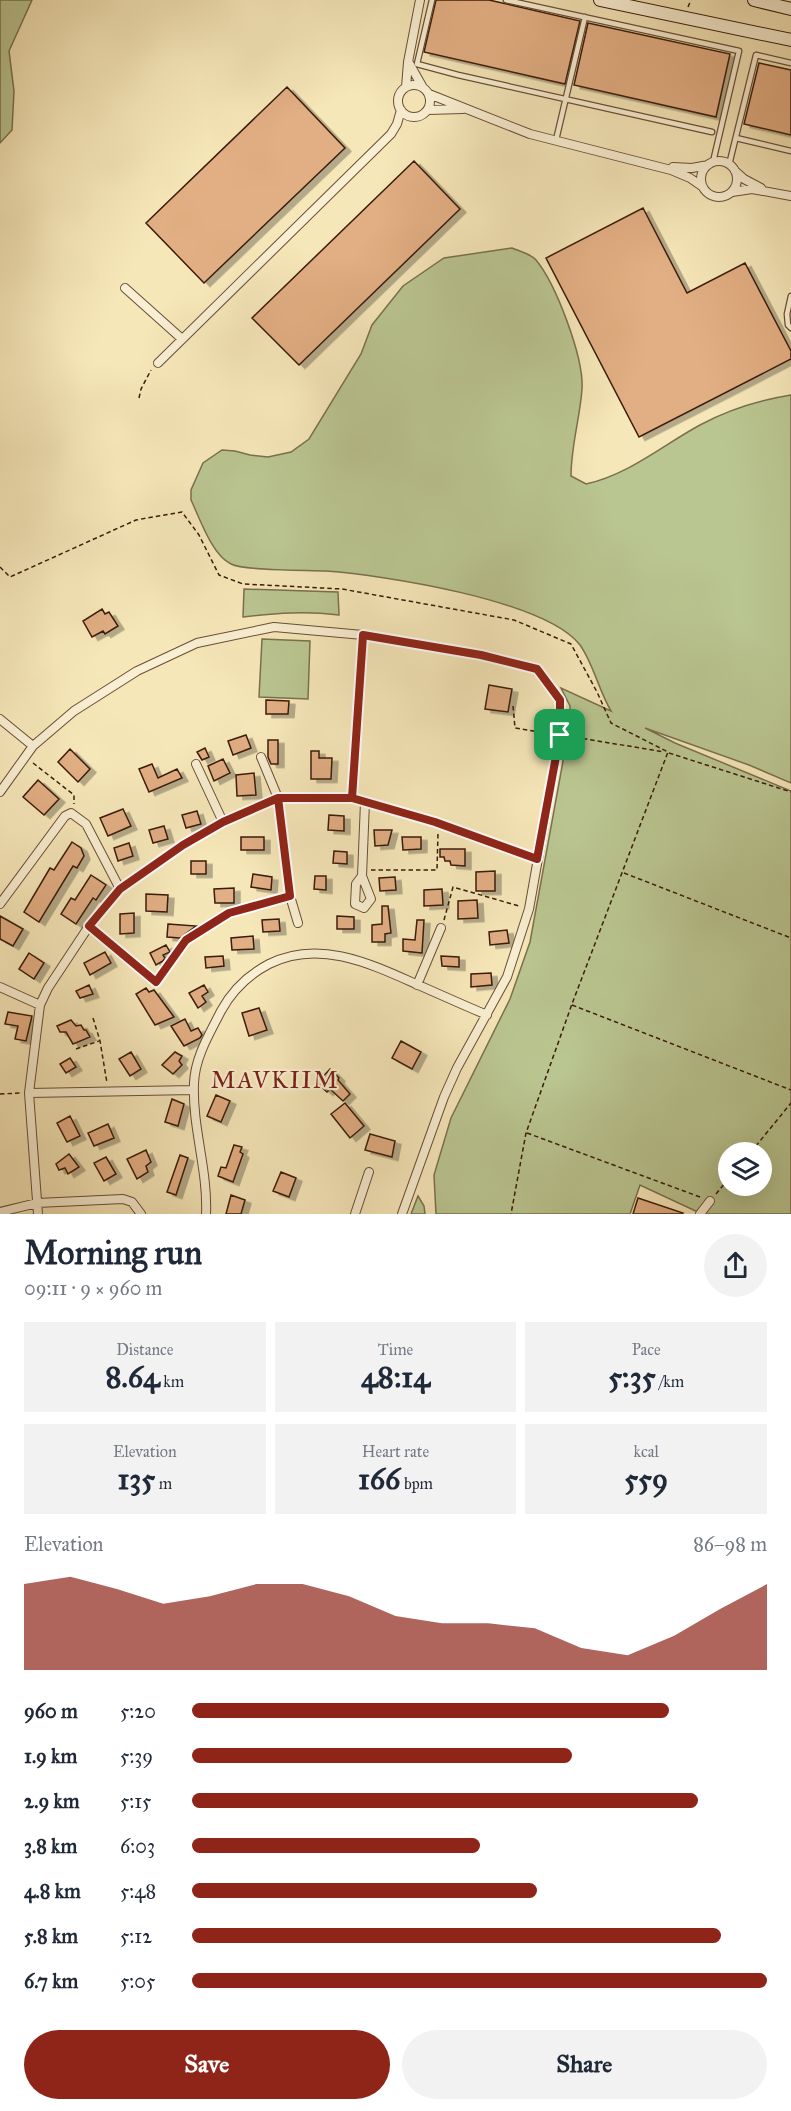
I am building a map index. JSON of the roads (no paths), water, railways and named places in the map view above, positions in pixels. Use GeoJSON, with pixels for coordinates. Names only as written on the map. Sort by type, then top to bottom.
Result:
{"type":"FeatureCollection","features":[{"type":"Feature","properties":{"kind":"main road"},"geometry":{"type":"LineString","coordinates":[[600,0],[791,40]]}},
{"type":"Feature","properties":{"kind":"main road"},"geometry":{"type":"LineString","coordinates":[[754,0],[791,9]]}},
{"type":"Feature","properties":{"kind":"street"},"geometry":{"type":"LineString","coordinates":[[406,87],[408,62],[420,0]]}},
{"type":"Feature","properties":{"kind":"street"},"geometry":{"type":"LineString","coordinates":[[408,62],[429,94],[431,99],[428,110]]}},
{"type":"Feature","properties":{"kind":"street"},"geometry":{"type":"LineString","coordinates":[[158,363],[391,134],[401,110],[399,94],[406,87],[422,86]]}},
{"type":"Feature","properties":{"kind":"street"},"geometry":{"type":"LineString","coordinates":[[429,94],[522,131],[680,173],[703,187],[708,194],[716,197],[745,189],[767,190]]}},
{"type":"Feature","properties":{"kind":"street"},"geometry":{"type":"LineString","coordinates":[[397,124],[410,117],[420,116],[428,110],[466,109]]}},
{"type":"Feature","properties":{"kind":"street"},"geometry":{"type":"LineString","coordinates":[[401,110],[410,117]]}},
{"type":"Feature","properties":{"kind":"street"},"geometry":{"type":"LineString","coordinates":[[654,165],[687,168],[722,162],[747,181],[767,190],[791,196]]}},
{"type":"Feature","properties":{"kind":"street"},"geometry":{"type":"LineString","coordinates":[[703,187],[701,176],[711,164]]}},
{"type":"Feature","properties":{"kind":"street"},"geometry":{"type":"LineString","coordinates":[[732,168],[736,182],[732,192]]}},
{"type":"Feature","properties":{"kind":"street"},"geometry":{"type":"LineString","coordinates":[[125,288],[182,339]]}},
{"type":"Feature","properties":{"kind":"street"},"geometry":{"type":"LineString","coordinates":[[0,792],[33,746],[74,711],[137,670],[197,643],[274,627],[363,635],[481,655],[537,669],[560,700],[560,735],[529,909],[507,977],[457,1068],[444,1097],[402,1214]]}},
{"type":"Feature","properties":{"kind":"street"},"geometry":{"type":"LineString","coordinates":[[352,798],[363,635]]}},
{"type":"Feature","properties":{"kind":"street"},"geometry":{"type":"LineString","coordinates":[[0,719],[33,746]]}},
{"type":"Feature","properties":{"kind":"street"},"geometry":{"type":"LineString","coordinates":[[261,757],[278,798],[290,896],[298,923]]}},
{"type":"Feature","properties":{"kind":"street"},"geometry":{"type":"LineString","coordinates":[[196,764],[223,822]]}},
{"type":"Feature","properties":{"kind":"street"},"geometry":{"type":"LineString","coordinates":[[38,1214],[30,1093],[40,1005],[48,988],[89,926],[120,889],[183,845],[223,822],[278,798],[352,798],[438,823],[537,859]]}},
{"type":"Feature","properties":{"kind":"street"},"geometry":{"type":"LineString","coordinates":[[363,873],[365,802]]}},
{"type":"Feature","properties":{"kind":"street"},"geometry":{"type":"LineString","coordinates":[[0,904],[65,816],[71,813],[86,824],[120,889]]}},
{"type":"Feature","properties":{"kind":"street"},"geometry":{"type":"LineString","coordinates":[[89,926],[156,982],[186,940],[229,913],[290,896]]}},
{"type":"Feature","properties":{"kind":"street"},"geometry":{"type":"LineString","coordinates":[[417,984],[441,928]]}},
{"type":"Feature","properties":{"kind":"street"},"geometry":{"type":"LineString","coordinates":[[206,1214],[195,1090],[196,1070],[200,1055],[226,1002],[240,985],[258,970],[277,960],[294,955],[330,954],[364,963],[487,1015]]}},
{"type":"Feature","properties":{"kind":"street"},"geometry":{"type":"LineString","coordinates":[[0,987],[40,1005]]}},
{"type":"Feature","properties":{"kind":"street"},"geometry":{"type":"LineString","coordinates":[[30,1093],[195,1090]]}},
{"type":"Feature","properties":{"kind":"street"},"geometry":{"type":"LineString","coordinates":[[355,1214],[369,1172]]}},
{"type":"Feature","properties":{"kind":"street"},"geometry":{"type":"LineString","coordinates":[[0,1212],[37,1203],[123,1199],[132,1202],[141,1214]]}},
{"type":"Feature","properties":{"kind":"street"},"geometry":{"type":"LineString","coordinates":[[700,1214],[710,1201]]}},
{"type":"Feature","properties":{"kind":"lane"},"geometry":{"type":"LineString","coordinates":[[432,0],[417,64],[712,132]]}},
{"type":"Feature","properties":{"kind":"lane"},"geometry":{"type":"LineString","coordinates":[[506,0],[739,51],[711,164]]}},
{"type":"Feature","properties":{"kind":"lane"},"geometry":{"type":"LineString","coordinates":[[556,141],[585,17]]}},
{"type":"Feature","properties":{"kind":"lane"},"geometry":{"type":"LineString","coordinates":[[732,168],[736,138],[756,55],[791,63]]}},
{"type":"Feature","properties":{"kind":"lane"},"geometry":{"type":"LineString","coordinates":[[736,138],[791,151]]}},
{"type":"Feature","properties":{"kind":"lane"},"geometry":{"type":"LineString","coordinates":[[791,296],[786,319],[791,328]]}},
{"type":"Feature","properties":{"kind":"district","name":"MAVKIIM"},"geometry":{"type":"Point","coordinates":[275,1080]}}]}
